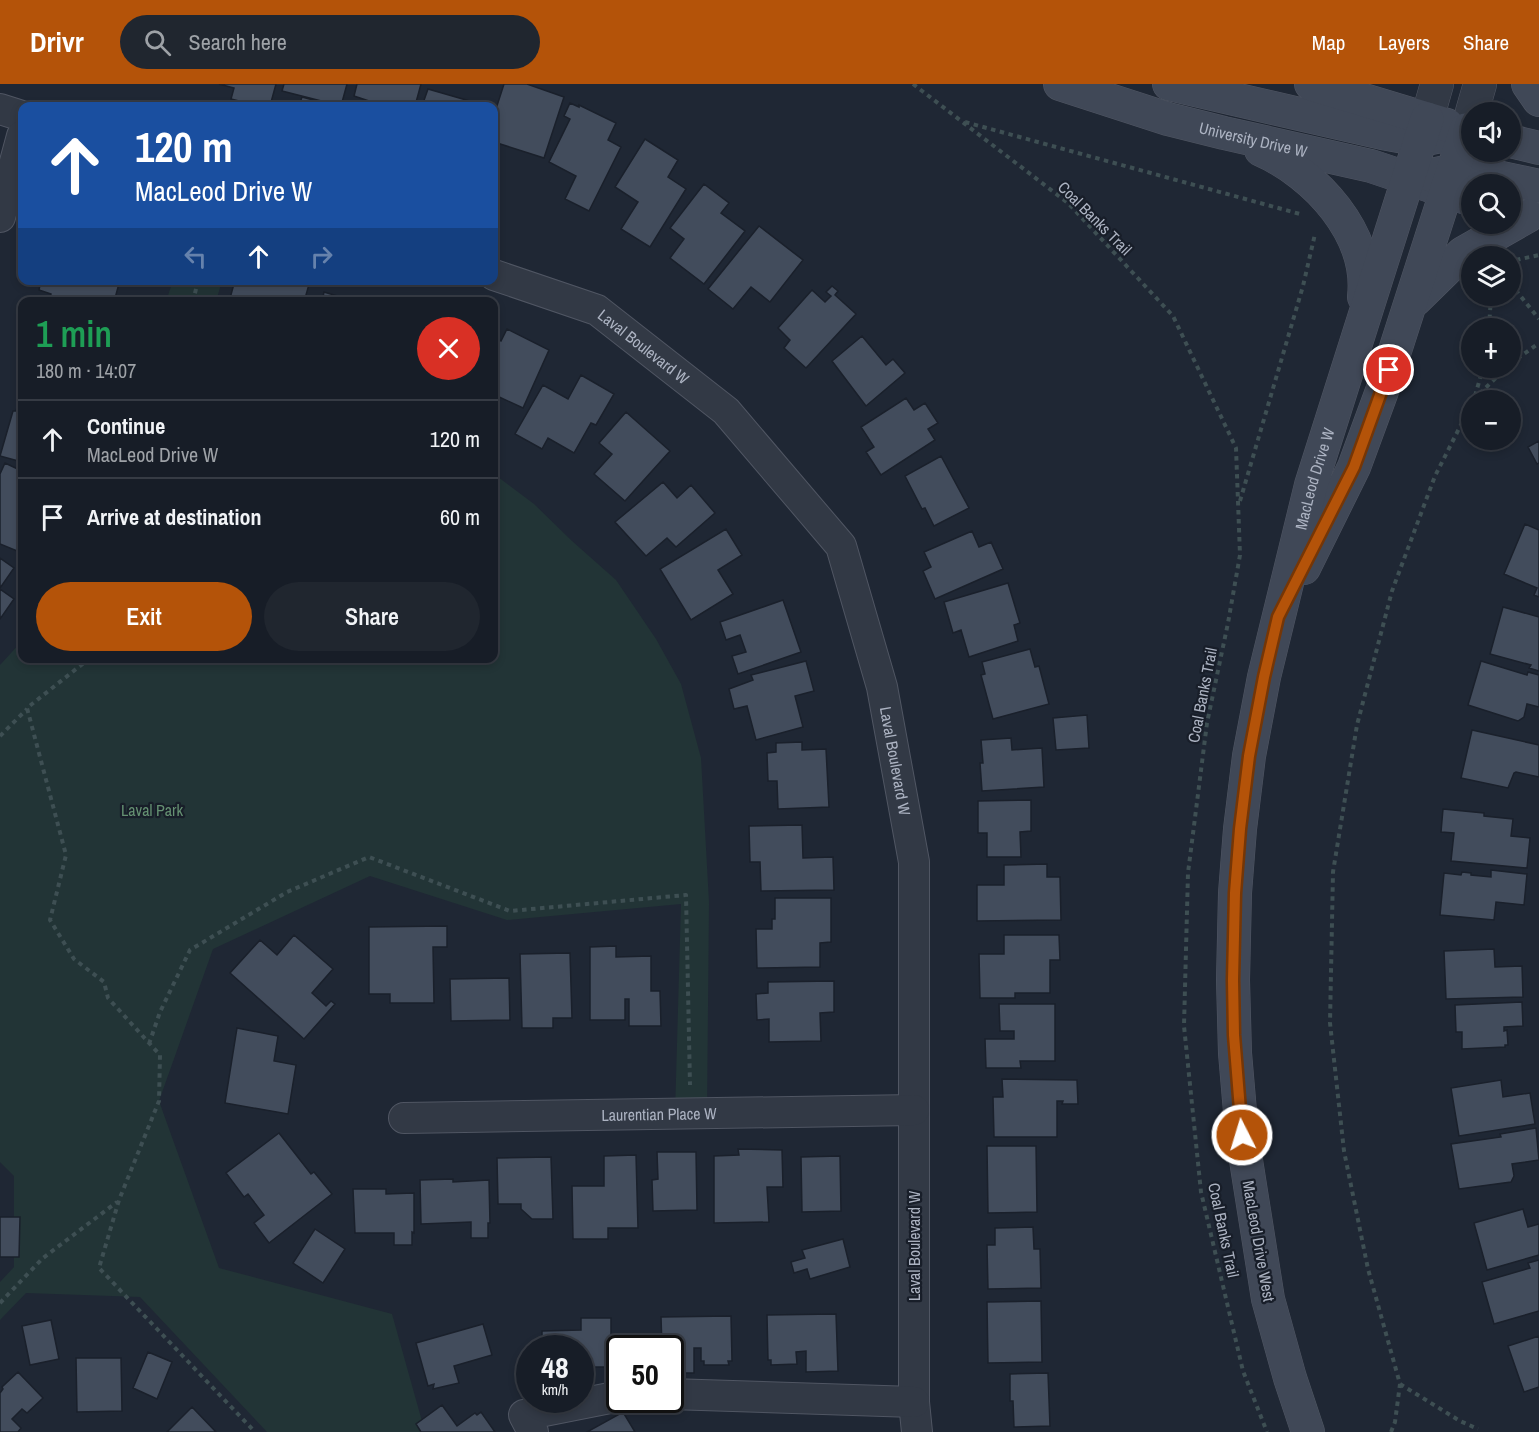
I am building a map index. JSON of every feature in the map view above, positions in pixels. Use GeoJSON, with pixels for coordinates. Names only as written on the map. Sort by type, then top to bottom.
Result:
{"type":"FeatureCollection","features":[{"type":"Feature","properties":{"kind":"main road","name":"University Drive W"},"geometry":{"type":"LineString","coordinates":[[1060,84],[1168,118],[1371,166],[1409,179],[1457,187],[1493,176],[1539,186]]}},
{"type":"Feature","properties":{"kind":"main road"},"geometry":{"type":"LineString","coordinates":[[1169,84],[1371,131],[1424,130],[1461,124]]}},
{"type":"Feature","properties":{"kind":"main road"},"geometry":{"type":"LineString","coordinates":[[1311,84],[1424,130]]}},
{"type":"Feature","properties":{"kind":"main road"},"geometry":{"type":"LineString","coordinates":[[1528,84],[1539,100]]}},
{"type":"Feature","properties":{"kind":"main road","name":"MacLeod Drive W"},"geometry":{"type":"LineString","coordinates":[[1278,617],[1311,485],[1424,130]]}},
{"type":"Feature","properties":{"kind":"main road"},"geometry":{"type":"LineString","coordinates":[[1224,133],[1269,153],[1297,171],[1321,192],[1340,214],[1362,258],[1366,284],[1362,326]]}},
{"type":"Feature","properties":{"kind":"main road"},"geometry":{"type":"LineString","coordinates":[[1521,144],[1539,148]]}},
{"type":"Feature","properties":{"kind":"main road","name":"MacLeod Drive W"},"geometry":{"type":"LineString","coordinates":[[1278,617],[1354,467],[1410,305],[1457,187],[1462,162]]}},
{"type":"Feature","properties":{"kind":"main road"},"geometry":{"type":"LineString","coordinates":[[1410,305],[1463,253],[1526,215]]}},
{"type":"Feature","properties":{"kind":"main road","name":"MacLeod Drive West"},"geometry":{"type":"LineString","coordinates":[[1278,617],[1249,756],[1240,829],[1233,969],[1235,1053],[1242,1135],[1268,1299],[1308,1432]]}},
{"type":"Feature","properties":{"kind":"street"},"geometry":{"type":"LineString","coordinates":[[1424,130],[1437,84]]}},
{"type":"Feature","properties":{"kind":"street"},"geometry":{"type":"LineString","coordinates":[[1475,102],[1480,84]]}},
{"type":"Feature","properties":{"kind":"street"},"geometry":{"type":"LineString","coordinates":[[0,110],[18,115]]}},
{"type":"Feature","properties":{"kind":"street"},"geometry":{"type":"LineString","coordinates":[[0,217],[18,151]]}},
{"type":"Feature","properties":{"kind":"street","name":"Laval Boulevard W"},"geometry":{"type":"LineString","coordinates":[[498,276],[597,310],[726,411],[841,546],[882,687],[914,862],[914,1402],[917,1432]]}},
{"type":"Feature","properties":{"kind":"street","name":"Laurentian Place W"},"geometry":{"type":"LineString","coordinates":[[404,1118],[914,1110]]}},
{"type":"Feature","properties":{"kind":"street"},"geometry":{"type":"LineString","coordinates":[[684,1394],[914,1402]]}},
{"type":"Feature","properties":{"kind":"street"},"geometry":{"type":"LineString","coordinates":[[533,1432],[524,1415],[606,1399]]}},
{"type":"Feature","properties":{"kind":"path","name":"Coal Banks Trail"},"geometry":{"type":"LineString","coordinates":[[913,84],[1068,203],[1173,316],[1236,448],[1240,555],[1207,723],[1188,873],[1184,1026],[1202,1192],[1243,1371],[1267,1432]]}},
{"type":"Feature","properties":{"kind":"path"},"geometry":{"type":"LineString","coordinates":[[962,121],[1307,216]]}},
{"type":"Feature","properties":{"kind":"path"},"geometry":{"type":"LineString","coordinates":[[1238,505],[1303,285],[1316,230]]}},
{"type":"Feature","properties":{"kind":"path"},"geometry":{"type":"LineString","coordinates":[[1521,259],[1539,255]]}},
{"type":"Feature","properties":{"kind":"path"},"geometry":{"type":"LineString","coordinates":[[1521,297],[1539,319]]}},
{"type":"Feature","properties":{"kind":"path"},"geometry":{"type":"LineString","coordinates":[[1521,356],[1539,343]]}},
{"type":"Feature","properties":{"kind":"path"},"geometry":{"type":"LineString","coordinates":[[1483,390],[1496,378]]}},
{"type":"Feature","properties":{"kind":"path"},"geometry":{"type":"LineString","coordinates":[[1391,1432],[1395,1422],[1400,1384],[1368,1269],[1344,1151],[1329,1023],[1333,872],[1356,725],[1392,591],[1435,476],[1461,424]]}},
{"type":"Feature","properties":{"kind":"path"},"geometry":{"type":"LineString","coordinates":[[0,736],[27,708],[84,663]]}},
{"type":"Feature","properties":{"kind":"path"},"geometry":{"type":"LineString","coordinates":[[27,708],[66,855],[50,920],[74,959],[104,982],[108,998],[160,1055],[159,1101],[119,1200],[99,1268],[255,1432]]}},
{"type":"Feature","properties":{"kind":"path"},"geometry":{"type":"LineString","coordinates":[[149,1044],[160,1012],[190,950],[287,892],[369,857],[510,911],[686,895],[690,1113]]}},
{"type":"Feature","properties":{"kind":"path"},"geometry":{"type":"LineString","coordinates":[[0,1303],[43,1258],[119,1200]]}},
{"type":"Feature","properties":{"kind":"path"},"geometry":{"type":"LineString","coordinates":[[1400,1384],[1460,1421],[1478,1429]]}},
{"type":"Feature","properties":{"kind":"green space"},"geometry":{"type":"Polygon","coordinates":[[[171,285],[221,285],[217,297],[167,297],[171,285]]]}},
{"type":"Feature","properties":{"kind":"green space","name":"Laval Park"},"geometry":{"type":"Polygon","coordinates":[[[498,477],[534,504],[616,580],[656,639],[681,684],[701,758],[709,902],[707,1113],[675,1114],[681,904],[507,920],[370,876],[213,949],[159,1101],[219,1268],[392,1314],[425,1432],[267,1432],[140,1297],[26,1293],[0,1320],[0,1282],[14,1267],[14,1176],[0,1162],[0,665],[18,645],[18,663],[498,663],[498,477]]]}},
{"type":"Feature","properties":{"kind":"building"},"geometry":{"type":"Polygon","coordinates":[[[219,84],[276,84],[271,102],[243,102],[231,99],[234,88],[219,84]]]}},
{"type":"Feature","properties":{"kind":"building"},"geometry":{"type":"Polygon","coordinates":[[[284,84],[347,84],[342,102],[325,102],[282,91],[284,84]]]}},
{"type":"Feature","properties":{"kind":"building"},"geometry":{"type":"Polygon","coordinates":[[[357,84],[421,84],[416,102],[372,102],[354,96],[357,84]]]}},
{"type":"Feature","properties":{"kind":"building"},"geometry":{"type":"Polygon","coordinates":[[[504,84],[527,84],[564,97],[544,158],[498,143],[498,103],[504,84]]]}},
{"type":"Feature","properties":{"kind":"building"},"geometry":{"type":"Polygon","coordinates":[[[428,89],[473,102],[423,102],[428,89]]]}},
{"type":"Feature","properties":{"kind":"building"},"geometry":{"type":"Polygon","coordinates":[[[302,97],[320,102],[300,102],[302,97]]]}},
{"type":"Feature","properties":{"kind":"building"},"geometry":{"type":"Polygon","coordinates":[[[570,103],[616,123],[608,140],[621,147],[589,211],[565,199],[576,176],[549,162],[570,119],[564,116],[570,103]]]}},
{"type":"Feature","properties":{"kind":"building"},"geometry":{"type":"Polygon","coordinates":[[[645,139],[678,160],[668,177],[686,189],[650,247],[621,229],[638,202],[615,187],[645,139]]]}},
{"type":"Feature","properties":{"kind":"building"},"geometry":{"type":"Polygon","coordinates":[[[704,184],[729,203],[721,213],[745,231],[704,284],[670,258],[684,239],[670,228],[704,184]]]}},
{"type":"Feature","properties":{"kind":"building"},"geometry":{"type":"Polygon","coordinates":[[[759,226],[803,260],[770,302],[751,287],[733,309],[708,289],[759,226]]]}},
{"type":"Feature","properties":{"kind":"building"},"geometry":{"type":"Polygon","coordinates":[[[40,285],[119,285],[115,297],[50,297],[51,294],[39,290],[40,285]]]}},
{"type":"Feature","properties":{"kind":"building"},"geometry":{"type":"Polygon","coordinates":[[[234,285],[309,285],[305,297],[230,297],[234,285]]]}},
{"type":"Feature","properties":{"kind":"building"},"geometry":{"type":"Polygon","coordinates":[[[832,286],[838,291],[835,295],[856,314],[806,368],[784,348],[790,340],[778,328],[812,290],[825,302],[831,296],[826,292],[832,286]]]}},
{"type":"Feature","properties":{"kind":"building"},"geometry":{"type":"Polygon","coordinates":[[[324,292],[340,297],[323,297],[324,292]]]}},
{"type":"Feature","properties":{"kind":"building"},"geometry":{"type":"Polygon","coordinates":[[[507,329],[549,350],[523,408],[498,396],[498,339],[501,341],[507,329]]]}},
{"type":"Feature","properties":{"kind":"building"},"geometry":{"type":"Polygon","coordinates":[[[862,336],[886,365],[893,359],[905,373],[866,406],[832,361],[862,336]]]}},
{"type":"Feature","properties":{"kind":"building"},"geometry":{"type":"Polygon","coordinates":[[[581,375],[614,394],[596,425],[591,423],[574,453],[548,438],[542,449],[515,434],[543,385],[568,399],[581,375]]]}},
{"type":"Feature","properties":{"kind":"building"},"geometry":{"type":"Polygon","coordinates":[[[906,398],[914,410],[925,403],[938,423],[928,429],[935,440],[881,475],[866,452],[874,447],[861,427],[906,398]]]}},
{"type":"Feature","properties":{"kind":"building"},"geometry":{"type":"Polygon","coordinates":[[[18,405],[18,461],[0,456],[13,411],[16,411],[18,405]]]}},
{"type":"Feature","properties":{"kind":"building"},"geometry":{"type":"Polygon","coordinates":[[[626,412],[670,451],[625,501],[594,474],[612,454],[599,443],[626,412]]]}},
{"type":"Feature","properties":{"kind":"building"},"geometry":{"type":"Polygon","coordinates":[[[1539,441],[1539,463],[1537,464],[1528,447],[1539,441]]]}},
{"type":"Feature","properties":{"kind":"building"},"geometry":{"type":"Polygon","coordinates":[[[941,456],[969,508],[934,526],[925,508],[922,509],[905,476],[941,456]]]}},
{"type":"Feature","properties":{"kind":"building"},"geometry":{"type":"Polygon","coordinates":[[[5,463],[18,469],[18,551],[0,544],[0,474],[5,463]]]}},
{"type":"Feature","properties":{"kind":"building"},"geometry":{"type":"Polygon","coordinates":[[[663,482],[677,498],[691,485],[715,513],[676,547],[667,538],[646,556],[615,522],[663,482]]]}},
{"type":"Feature","properties":{"kind":"building"},"geometry":{"type":"Polygon","coordinates":[[[1525,524],[1539,530],[1539,597],[1534,595],[1537,588],[1504,574],[1525,524]]]}},
{"type":"Feature","properties":{"kind":"building"},"geometry":{"type":"Polygon","coordinates":[[[726,529],[742,555],[718,570],[733,594],[691,620],[660,569],[726,529]]]}},
{"type":"Feature","properties":{"kind":"building"},"geometry":{"type":"Polygon","coordinates":[[[972,531],[979,547],[991,542],[1003,569],[935,599],[923,571],[931,567],[924,552],[972,531]]]}},
{"type":"Feature","properties":{"kind":"building"},"geometry":{"type":"Polygon","coordinates":[[[0,558],[14,568],[0,588],[0,558]]]}},
{"type":"Feature","properties":{"kind":"building"},"geometry":{"type":"Polygon","coordinates":[[[1008,583],[1020,623],[1014,625],[1018,641],[969,657],[961,630],[953,633],[944,602],[1008,583]]]}},
{"type":"Feature","properties":{"kind":"building"},"geometry":{"type":"Polygon","coordinates":[[[0,589],[14,599],[0,619],[0,589]]]}},
{"type":"Feature","properties":{"kind":"building"},"geometry":{"type":"Polygon","coordinates":[[[783,600],[801,652],[738,674],[732,656],[746,652],[740,635],[726,640],[720,622],[783,600]]]}},
{"type":"Feature","properties":{"kind":"building"},"geometry":{"type":"Polygon","coordinates":[[[1503,607],[1539,617],[1539,671],[1529,668],[1531,665],[1490,654],[1503,607]]]}},
{"type":"Feature","properties":{"kind":"building"},"geometry":{"type":"Polygon","coordinates":[[[1030,649],[1035,667],[1039,666],[1049,704],[993,719],[981,675],[985,674],[982,662],[1030,649]]]}},
{"type":"Feature","properties":{"kind":"building"},"geometry":{"type":"Polygon","coordinates":[[[806,661],[814,691],[795,696],[803,727],[756,740],[747,706],[734,709],[729,689],[753,680],[751,675],[806,661]]]}},
{"type":"Feature","properties":{"kind":"building"},"geometry":{"type":"Polygon","coordinates":[[[1481,661],[1527,675],[1528,672],[1539,675],[1539,707],[1527,704],[1524,717],[1518,721],[1468,705],[1481,661]]]}},
{"type":"Feature","properties":{"kind":"building"},"geometry":{"type":"Polygon","coordinates":[[[1087,715],[1089,748],[1056,750],[1053,718],[1087,715]]]}},
{"type":"Feature","properties":{"kind":"building"},"geometry":{"type":"Polygon","coordinates":[[[1472,730],[1539,745],[1539,777],[1516,772],[1508,788],[1461,778],[1472,730]]]}},
{"type":"Feature","properties":{"kind":"building"},"geometry":{"type":"Polygon","coordinates":[[[1011,738],[1012,750],[1042,748],[1044,787],[982,791],[981,740],[1011,738]]]}},
{"type":"Feature","properties":{"kind":"building"},"geometry":{"type":"Polygon","coordinates":[[[802,742],[802,750],[826,749],[829,807],[778,809],[777,781],[768,781],[767,753],[776,752],[776,743],[802,742]]]}},
{"type":"Feature","properties":{"kind":"building"},"geometry":{"type":"Polygon","coordinates":[[[1031,800],[1031,831],[1020,832],[1021,857],[987,857],[987,833],[978,833],[978,801],[1031,800]]]}},
{"type":"Feature","properties":{"kind":"building"},"geometry":{"type":"Polygon","coordinates":[[[1443,809],[1484,813],[1484,816],[1513,819],[1511,836],[1530,838],[1527,868],[1451,861],[1454,833],[1441,832],[1443,809]]]}},
{"type":"Feature","properties":{"kind":"building"},"geometry":{"type":"Polygon","coordinates":[[[802,825],[803,858],[833,857],[834,890],[761,891],[760,862],[750,862],[749,826],[802,825]]]}},
{"type":"Feature","properties":{"kind":"building"},"geometry":{"type":"Polygon","coordinates":[[[1047,864],[1047,877],[1060,877],[1061,920],[977,921],[977,885],[1004,885],[1004,865],[1047,864]]]}},
{"type":"Feature","properties":{"kind":"building"},"geometry":{"type":"Polygon","coordinates":[[[1491,870],[1527,874],[1524,905],[1496,902],[1494,920],[1440,915],[1444,873],[1461,875],[1462,872],[1491,877],[1491,870]]]}},
{"type":"Feature","properties":{"kind":"building"},"geometry":{"type":"Polygon","coordinates":[[[775,898],[831,898],[831,942],[820,943],[820,967],[757,968],[756,929],[772,929],[772,919],[775,919],[775,898]]]}},
{"type":"Feature","properties":{"kind":"building"},"geometry":{"type":"Polygon","coordinates":[[[447,926],[447,947],[433,947],[434,1003],[390,1003],[390,994],[369,994],[369,927],[447,926]]]}},
{"type":"Feature","properties":{"kind":"building"},"geometry":{"type":"Polygon","coordinates":[[[294,935],[333,969],[312,993],[326,1006],[331,1001],[335,1004],[304,1039],[230,973],[260,940],[277,955],[294,935]]]}},
{"type":"Feature","properties":{"kind":"building"},"geometry":{"type":"Polygon","coordinates":[[[1004,935],[1059,935],[1060,960],[1050,960],[1050,993],[1015,993],[1015,998],[980,998],[979,954],[1004,954],[1004,935]]]}},
{"type":"Feature","properties":{"kind":"building"},"geometry":{"type":"Polygon","coordinates":[[[616,946],[616,957],[651,956],[651,991],[660,991],[661,1026],[629,1026],[629,999],[625,999],[625,1020],[590,1020],[590,947],[616,946]]]}},
{"type":"Feature","properties":{"kind":"building"},"geometry":{"type":"Polygon","coordinates":[[[1494,949],[1495,967],[1522,966],[1523,997],[1446,999],[1444,951],[1494,949]]]}},
{"type":"Feature","properties":{"kind":"building"},"geometry":{"type":"Polygon","coordinates":[[[570,953],[572,1018],[553,1018],[553,1028],[522,1028],[520,954],[570,953]]]}},
{"type":"Feature","properties":{"kind":"building"},"geometry":{"type":"Polygon","coordinates":[[[509,978],[510,1020],[451,1021],[450,979],[509,978]]]}},
{"type":"Feature","properties":{"kind":"building"},"geometry":{"type":"Polygon","coordinates":[[[834,981],[834,1012],[820,1013],[821,1041],[769,1042],[769,1019],[757,1020],[756,994],[768,993],[768,982],[834,981]]]}},
{"type":"Feature","properties":{"kind":"building"},"geometry":{"type":"Polygon","coordinates":[[[1522,1002],[1523,1026],[1504,1027],[1504,1031],[1507,1030],[1508,1045],[1462,1049],[1462,1032],[1456,1032],[1455,1005],[1522,1002]]]}},
{"type":"Feature","properties":{"kind":"building"},"geometry":{"type":"Polygon","coordinates":[[[999,1004],[1055,1004],[1055,1061],[1020,1061],[1021,1068],[986,1068],[985,1039],[1014,1039],[1014,1031],[1000,1031],[999,1004]]]}},
{"type":"Feature","properties":{"kind":"building"},"geometry":{"type":"Polygon","coordinates":[[[237,1028],[278,1036],[274,1061],[296,1065],[288,1114],[225,1103],[237,1028]]]}},
{"type":"Feature","properties":{"kind":"building"},"geometry":{"type":"Polygon","coordinates":[[[1002,1079],[1077,1080],[1078,1104],[1062,1104],[1063,1101],[1057,1101],[1057,1137],[994,1137],[993,1097],[1003,1097],[1002,1079]]]}},
{"type":"Feature","properties":{"kind":"building"},"geometry":{"type":"Polygon","coordinates":[[[1501,1080],[1503,1097],[1530,1093],[1535,1124],[1459,1136],[1451,1088],[1501,1080]]]}},
{"type":"Feature","properties":{"kind":"building"},"geometry":{"type":"Polygon","coordinates":[[[1536,1128],[1539,1160],[1512,1164],[1514,1176],[1511,1182],[1459,1189],[1451,1144],[1501,1137],[1500,1134],[1536,1128]]]}},
{"type":"Feature","properties":{"kind":"building"},"geometry":{"type":"Polygon","coordinates":[[[279,1133],[311,1174],[314,1172],[332,1194],[269,1243],[254,1223],[264,1215],[248,1194],[244,1197],[226,1173],[279,1133]]]}},
{"type":"Feature","properties":{"kind":"building"},"geometry":{"type":"Polygon","coordinates":[[[987,1146],[1036,1146],[1037,1212],[988,1213],[987,1146]]]}},
{"type":"Feature","properties":{"kind":"building"},"geometry":{"type":"Polygon","coordinates":[[[738,1149],[782,1150],[783,1187],[767,1187],[769,1222],[714,1223],[714,1156],[739,1155],[738,1149]]]}},
{"type":"Feature","properties":{"kind":"building"},"geometry":{"type":"Polygon","coordinates":[[[657,1152],[696,1152],[697,1210],[653,1211],[652,1180],[658,1179],[657,1152]]]}},
{"type":"Feature","properties":{"kind":"building"},"geometry":{"type":"Polygon","coordinates":[[[636,1155],[638,1228],[608,1228],[608,1239],[573,1239],[572,1186],[604,1186],[604,1156],[636,1155]]]}},
{"type":"Feature","properties":{"kind":"building"},"geometry":{"type":"Polygon","coordinates":[[[840,1156],[841,1211],[802,1212],[801,1157],[840,1156]]]}},
{"type":"Feature","properties":{"kind":"building"},"geometry":{"type":"Polygon","coordinates":[[[551,1157],[553,1219],[532,1219],[521,1209],[521,1204],[498,1204],[497,1158],[551,1157]]]}},
{"type":"Feature","properties":{"kind":"building"},"geometry":{"type":"Polygon","coordinates":[[[453,1179],[453,1182],[489,1180],[488,1238],[471,1238],[471,1222],[421,1224],[420,1180],[453,1179]]]}},
{"type":"Feature","properties":{"kind":"building"},"geometry":{"type":"Polygon","coordinates":[[[353,1189],[386,1189],[386,1194],[414,1193],[412,1245],[394,1245],[394,1233],[355,1233],[353,1189]]]}},
{"type":"Feature","properties":{"kind":"building"},"geometry":{"type":"Polygon","coordinates":[[[1523,1209],[1528,1227],[1539,1224],[1539,1255],[1487,1270],[1474,1223],[1523,1209]]]}},
{"type":"Feature","properties":{"kind":"building"},"geometry":{"type":"Polygon","coordinates":[[[0,1217],[20,1217],[19,1257],[0,1257],[0,1217]]]}},
{"type":"Feature","properties":{"kind":"building"},"geometry":{"type":"Polygon","coordinates":[[[1033,1227],[1034,1249],[1040,1249],[1041,1288],[988,1289],[987,1245],[995,1245],[995,1228],[1033,1227]]]}},
{"type":"Feature","properties":{"kind":"building"},"geometry":{"type":"Polygon","coordinates":[[[315,1229],[345,1249],[323,1283],[293,1263],[315,1229]]]}},
{"type":"Feature","properties":{"kind":"building"},"geometry":{"type":"Polygon","coordinates":[[[843,1239],[850,1267],[810,1279],[807,1269],[794,1273],[791,1262],[805,1258],[802,1250],[843,1239]]]}},
{"type":"Feature","properties":{"kind":"building"},"geometry":{"type":"Polygon","coordinates":[[[1539,1260],[1539,1311],[1494,1324],[1482,1282],[1530,1268],[1528,1263],[1539,1260]]]}},
{"type":"Feature","properties":{"kind":"building"},"geometry":{"type":"Polygon","coordinates":[[[1041,1301],[1042,1362],[988,1363],[987,1302],[1041,1301]]]}},
{"type":"Feature","properties":{"kind":"building"},"geometry":{"type":"Polygon","coordinates":[[[836,1314],[838,1371],[806,1372],[806,1351],[796,1352],[797,1364],[771,1365],[771,1360],[768,1360],[767,1315],[836,1314]]]}},
{"type":"Feature","properties":{"kind":"building"},"geometry":{"type":"Polygon","coordinates":[[[731,1316],[732,1361],[728,1361],[729,1365],[704,1365],[704,1361],[701,1361],[701,1348],[694,1348],[694,1373],[684,1373],[684,1335],[662,1335],[661,1317],[731,1316]]]}},
{"type":"Feature","properties":{"kind":"building"},"geometry":{"type":"Polygon","coordinates":[[[581,1318],[611,1318],[611,1335],[606,1335],[606,1367],[594,1367],[594,1335],[542,1335],[542,1331],[581,1330],[581,1318]]]}},
{"type":"Feature","properties":{"kind":"building"},"geometry":{"type":"Polygon","coordinates":[[[51,1320],[59,1359],[30,1365],[22,1326],[51,1320]]]}},
{"type":"Feature","properties":{"kind":"building"},"geometry":{"type":"Polygon","coordinates":[[[483,1324],[492,1355],[454,1366],[459,1383],[433,1389],[434,1384],[428,1386],[416,1343],[483,1324]]]}},
{"type":"Feature","properties":{"kind":"building"},"geometry":{"type":"Polygon","coordinates":[[[1539,1336],[1539,1387],[1524,1392],[1508,1346],[1539,1336]]]}},
{"type":"Feature","properties":{"kind":"building"},"geometry":{"type":"Polygon","coordinates":[[[148,1352],[172,1362],[157,1399],[133,1388],[148,1352]]]}},
{"type":"Feature","properties":{"kind":"building"},"geometry":{"type":"Polygon","coordinates":[[[76,1358],[121,1358],[122,1411],[77,1412],[76,1358]]]}},
{"type":"Feature","properties":{"kind":"building"},"geometry":{"type":"Polygon","coordinates":[[[18,1372],[43,1398],[27,1413],[22,1409],[12,1419],[21,1428],[18,1432],[0,1432],[0,1393],[2,1387],[18,1372]]]}},
{"type":"Feature","properties":{"kind":"building"},"geometry":{"type":"Polygon","coordinates":[[[1048,1373],[1050,1426],[1014,1427],[1013,1401],[1010,1401],[1010,1374],[1048,1373]]]}},
{"type":"Feature","properties":{"kind":"building"},"geometry":{"type":"Polygon","coordinates":[[[442,1405],[457,1426],[475,1413],[477,1415],[481,1412],[495,1432],[421,1432],[416,1424],[442,1405]]]}},
{"type":"Feature","properties":{"kind":"building"},"geometry":{"type":"Polygon","coordinates":[[[192,1407],[216,1432],[167,1432],[192,1407]]]}},
{"type":"Feature","properties":{"kind":"building"},"geometry":{"type":"Polygon","coordinates":[[[624,1413],[635,1432],[587,1432],[624,1413]]]}},
{"type":"Feature","properties":{"kind":"route"},"geometry":{"type":"LineString","coordinates":[[1242,1135],[1234,1035],[1235,893],[1249,756],[1264,677],[1278,617],[1354,467],[1389,370]]}}]}
